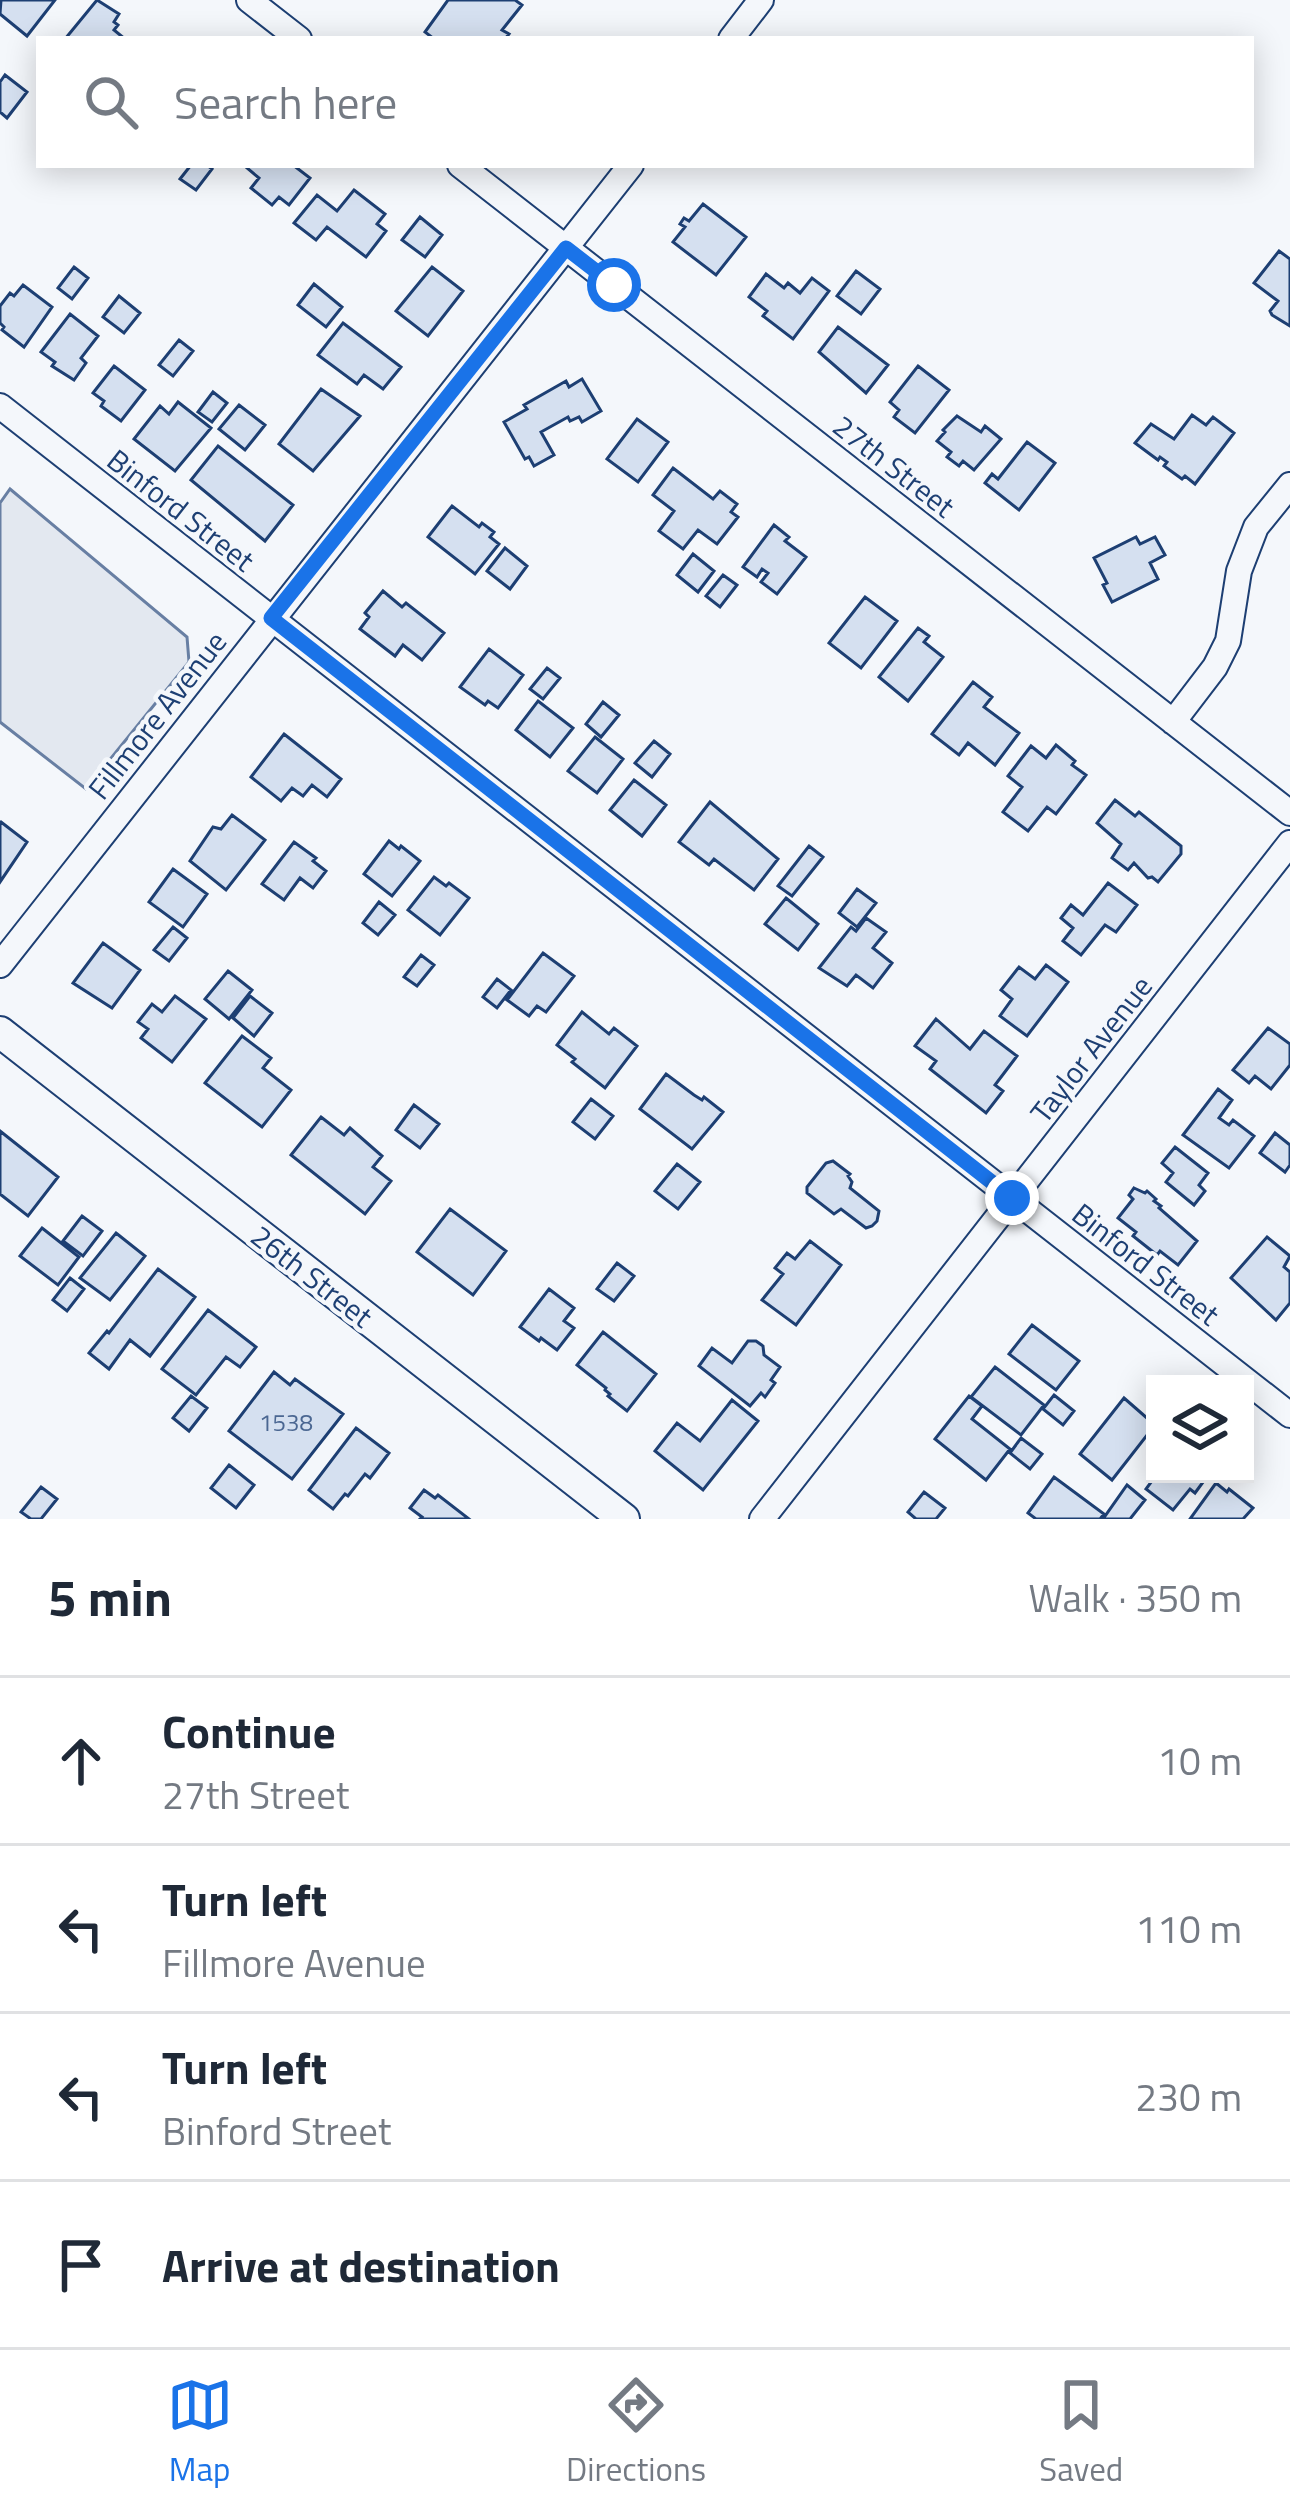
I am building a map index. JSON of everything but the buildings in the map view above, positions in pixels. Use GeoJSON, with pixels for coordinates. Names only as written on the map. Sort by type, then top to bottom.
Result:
{"type":"FeatureCollection","features":[{"type":"Feature","properties":{"kind":"street"},"geometry":{"type":"LineString","coordinates":[[249,0],[295,36]]}},
{"type":"Feature","properties":{"kind":"street"},"geometry":{"type":"LineString","coordinates":[[732,36],[761,0]]}},
{"type":"Feature","properties":{"kind":"street","name":"27th Street"},"geometry":{"type":"LineString","coordinates":[[464,168],[1290,813]]}},
{"type":"Feature","properties":{"kind":"street","name":"Fillmore Avenue"},"geometry":{"type":"LineString","coordinates":[[0,965],[629,168]]}},
{"type":"Feature","properties":{"kind":"street","name":"Binford Street"},"geometry":{"type":"LineString","coordinates":[[0,406],[1290,1415]]}},
{"type":"Feature","properties":{"kind":"street"},"geometry":{"type":"LineString","coordinates":[[1173,722],[1215,667],[1228,641],[1239,571],[1256,527],[1290,485]]}},
{"type":"Feature","properties":{"kind":"street","name":"Taylor Avenue"},"geometry":{"type":"LineString","coordinates":[[762,1519],[1290,843]]}},
{"type":"Feature","properties":{"kind":"street","name":"26th Street"},"geometry":{"type":"LineString","coordinates":[[0,1032],[624,1519]]}},
{"type":"Feature","properties":{"kind":"shaded area"},"geometry":{"type":"Polygon","coordinates":[[[10,489],[187,637],[189,662],[86,789],[0,722],[0,503],[10,489]]]}},
{"type":"Feature","properties":{"kind":"route"},"geometry":{"type":"LineString","coordinates":[[614,285],[566,248],[271,618],[1012,1198]]}}]}
